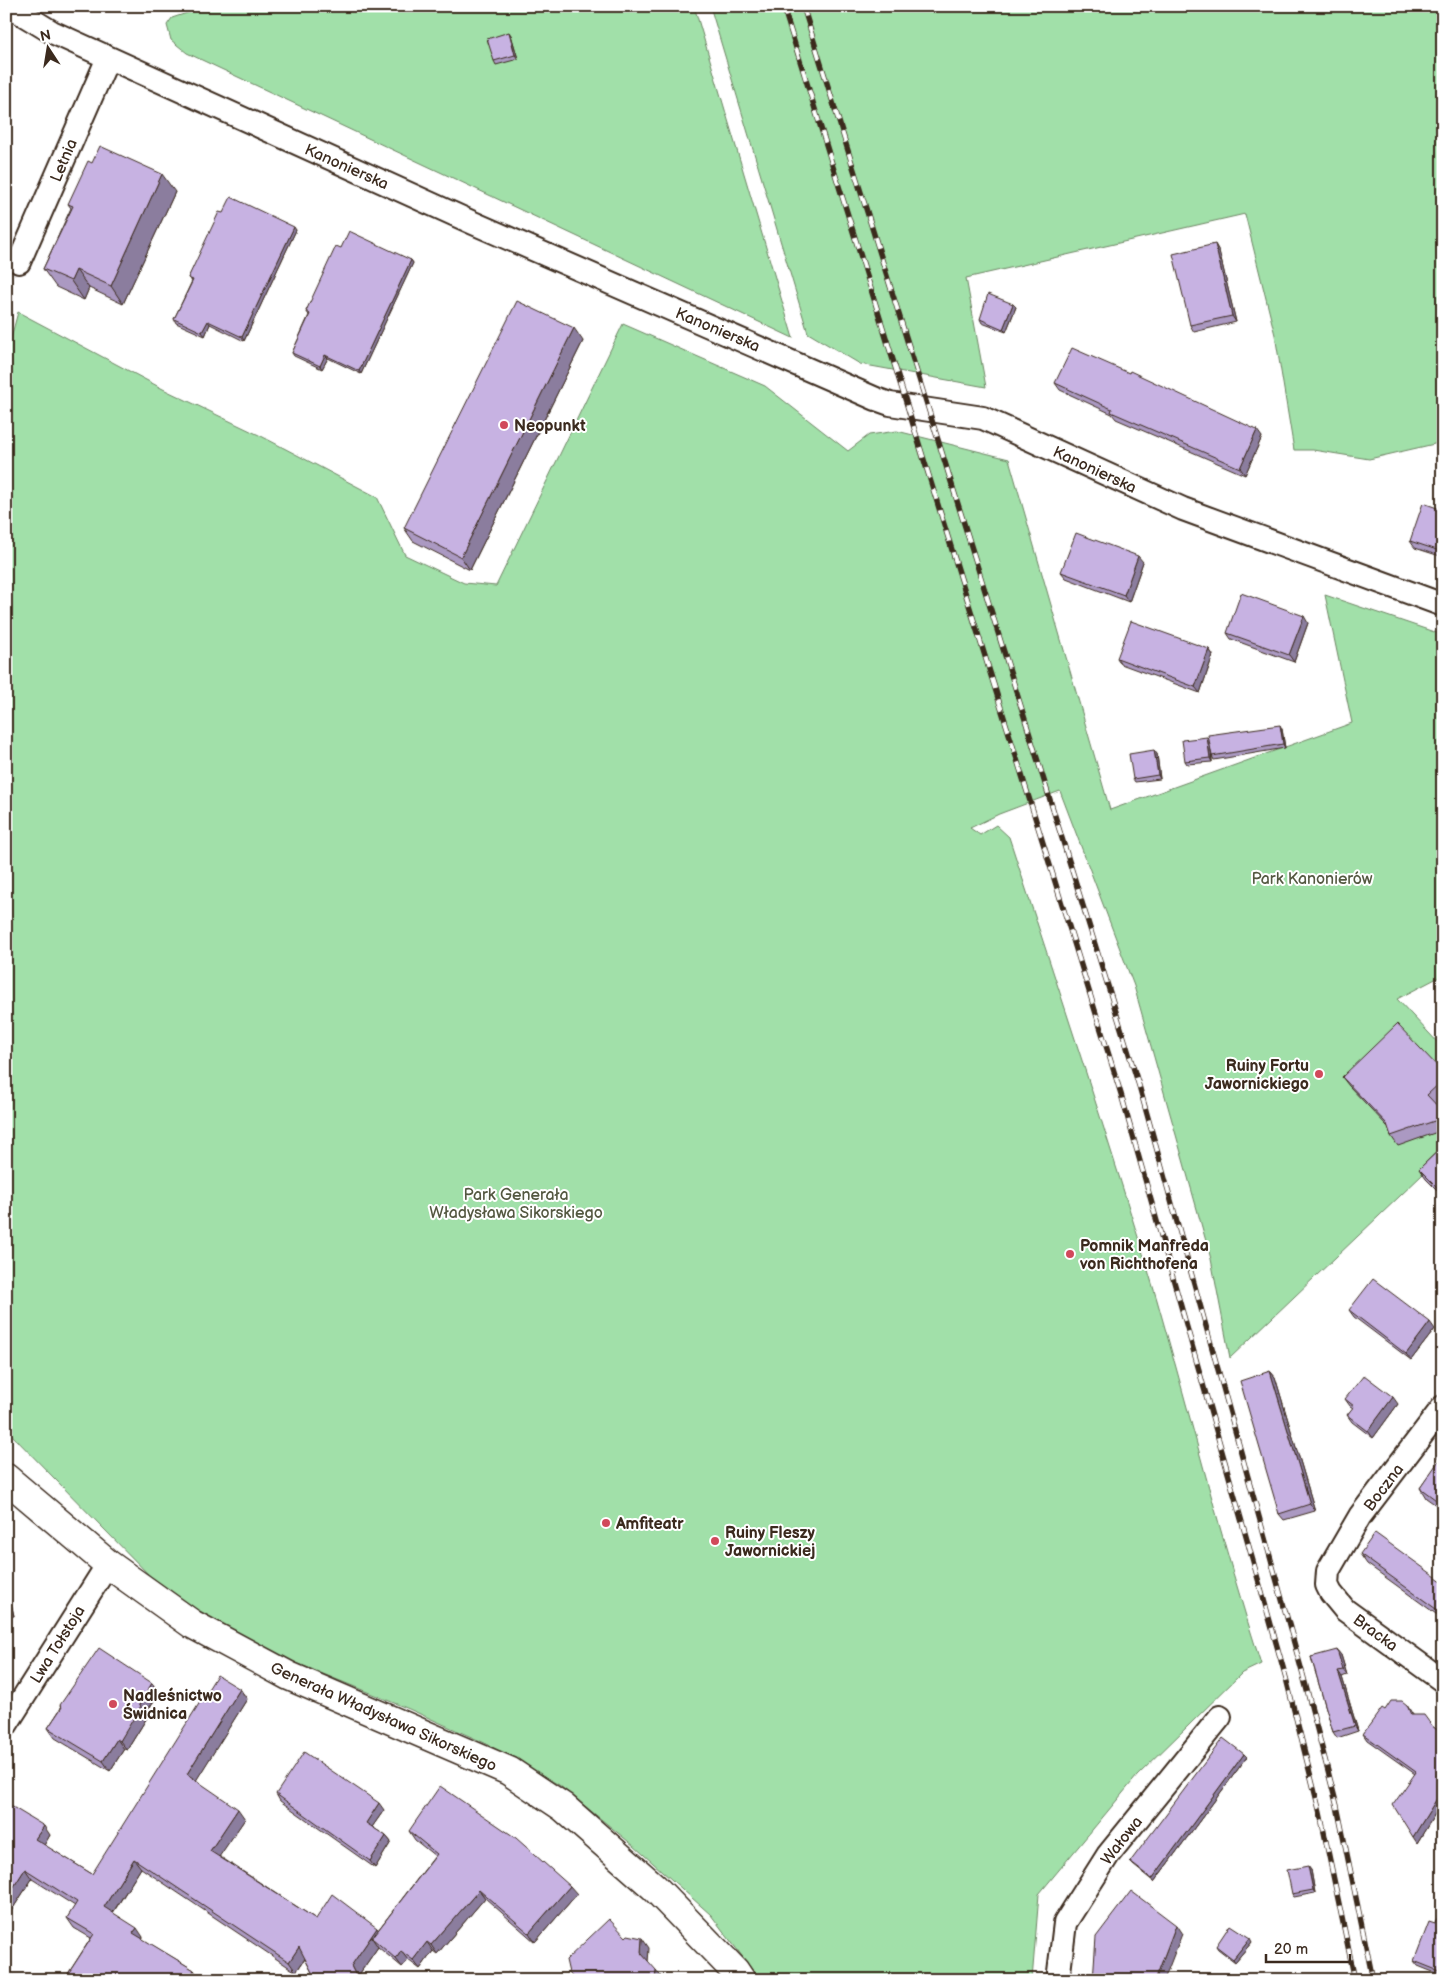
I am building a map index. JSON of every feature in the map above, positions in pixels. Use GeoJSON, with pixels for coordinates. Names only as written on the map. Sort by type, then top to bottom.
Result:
{"type":"FeatureCollection","features":[{"type":"Feature","properties":{"kind":"street","name":"Kanonierska"},"geometry":{"type":"LineString","coordinates":[[10,6],[52,32],[108,58],[480,226],[876,399],[890,404],[987,419],[1183,510],[1443,605]]}},
{"type":"Feature","properties":{"kind":"street","name":"Letnia"},"geometry":{"type":"LineString","coordinates":[[19,262],[108,58]]}},
{"type":"Feature","properties":{"kind":"street","name":"Boczna"},"geometry":{"type":"LineString","coordinates":[[1328,1571],[1360,1516],[1443,1407]]}},
{"type":"Feature","properties":{"kind":"street","name":"Generała Władysława Sikorskiego"},"geometry":{"type":"LineString","coordinates":[[6,1478],[108,1564],[192,1624],[283,1673],[508,1771],[563,1807],[654,1887],[735,1971],[741,1980]]}},
{"type":"Feature","properties":{"kind":"street","name":"Lwa Tołstoja"},"geometry":{"type":"LineString","coordinates":[[6,1725],[108,1564]]}},
{"type":"Feature","properties":{"kind":"street","name":"Bracka"},"geometry":{"type":"LineString","coordinates":[[1328,1571],[1327,1585],[1345,1610],[1443,1681]]}},
{"type":"Feature","properties":{"kind":"street","name":"Wałowa"},"geometry":{"type":"LineString","coordinates":[[1058,1980],[1065,1923],[1108,1855],[1220,1717]]}},
{"type":"Feature","properties":{"kind":"green space"},"geometry":{"type":"Polygon","coordinates":[[[208,6],[694,6],[793,338],[187,53],[171,40],[167,25],[172,18],[208,6]]]}},
{"type":"Feature","properties":{"kind":"green space"},"geometry":{"type":"Polygon","coordinates":[[[710,6],[1443,6],[1443,442],[1369,459],[1313,450],[1294,450],[1275,335],[1245,214],[966,278],[986,387],[860,364],[808,333],[710,6]]]}},
{"type":"Feature","properties":{"kind":"green space","name":"Park Generała Władysława Sikorskiego"},"geometry":{"type":"Polygon","coordinates":[[[18,312],[163,389],[261,436],[377,497],[405,555],[464,583],[496,586],[623,324],[765,386],[848,451],[869,435],[897,431],[1009,459],[1110,810],[1352,723],[1325,595],[1443,635],[1443,975],[1397,999],[1443,1048],[1443,1155],[1230,1358],[1211,1259],[1134,986],[1060,791],[999,814],[970,828],[980,835],[996,825],[1009,837],[1157,1300],[1233,1574],[1261,1664],[1242,1673],[1137,1776],[1039,1894],[1032,1980],[764,1980],[757,1976],[711,1915],[634,1846],[559,1785],[487,1744],[409,1709],[279,1656],[214,1623],[153,1579],[6,1429],[6,356],[18,312]]]}},
{"type":"Feature","properties":{"kind":"building"},"geometry":{"type":"Polygon","coordinates":[[[509,32],[515,55],[494,61],[487,39],[509,32]]]}},
{"type":"Feature","properties":{"kind":"building"},"geometry":{"type":"Polygon","coordinates":[[[100,146],[162,174],[111,286],[76,270],[71,281],[43,269],[73,206],[68,204],[88,161],[92,163],[100,146]]]}},
{"type":"Feature","properties":{"kind":"building"},"geometry":{"type":"Polygon","coordinates":[[[231,197],[294,227],[242,337],[208,321],[202,332],[174,319],[193,280],[188,278],[219,212],[223,213],[231,197]]]}},
{"type":"Feature","properties":{"kind":"building"},"geometry":{"type":"Polygon","coordinates":[[[349,231],[411,260],[359,371],[325,355],[320,366],[292,353],[310,314],[306,311],[336,246],[341,248],[349,231]]]}},
{"type":"Feature","properties":{"kind":"building"},"geometry":{"type":"Polygon","coordinates":[[[1215,244],[1232,316],[1190,325],[1173,254],[1215,244]]]}},
{"type":"Feature","properties":{"kind":"building"},"geometry":{"type":"Polygon","coordinates":[[[988,294],[1013,304],[1003,329],[980,319],[988,294]]]}},
{"type":"Feature","properties":{"kind":"building"},"geometry":{"type":"Polygon","coordinates":[[[517,301],[574,328],[461,557],[404,528],[517,301]]]}},
{"type":"Feature","properties":{"kind":"building"},"geometry":{"type":"Polygon","coordinates":[[[1072,348],[1129,373],[1130,371],[1257,430],[1240,468],[1111,412],[1112,409],[1055,383],[1072,348]]]}},
{"type":"Feature","properties":{"kind":"building"},"geometry":{"type":"Polygon","coordinates":[[[1423,503],[1443,510],[1443,552],[1410,541],[1423,503]]]}},
{"type":"Feature","properties":{"kind":"building"},"geometry":{"type":"Polygon","coordinates":[[[1076,533],[1138,556],[1124,595],[1061,572],[1076,533]]]}},
{"type":"Feature","properties":{"kind":"building"},"geometry":{"type":"Polygon","coordinates":[[[1241,593],[1304,616],[1289,655],[1227,633],[1241,593]]]}},
{"type":"Feature","properties":{"kind":"building"},"geometry":{"type":"Polygon","coordinates":[[[1131,621],[1209,649],[1195,687],[1117,658],[1131,621]]]}},
{"type":"Feature","properties":{"kind":"building"},"geometry":{"type":"Polygon","coordinates":[[[1280,725],[1283,744],[1212,756],[1208,735],[1280,725]]]}},
{"type":"Feature","properties":{"kind":"building"},"geometry":{"type":"Polygon","coordinates":[[[1207,737],[1210,758],[1185,761],[1182,740],[1207,737]]]}},
{"type":"Feature","properties":{"kind":"building"},"geometry":{"type":"Polygon","coordinates":[[[1154,750],[1158,775],[1133,779],[1129,754],[1154,750]]]}},
{"type":"Feature","properties":{"kind":"building"},"geometry":{"type":"Polygon","coordinates":[[[1397,1024],[1443,1072],[1443,1080],[1427,1095],[1443,1112],[1443,1118],[1391,1136],[1387,1124],[1342,1077],[1397,1024]]]}},
{"type":"Feature","properties":{"kind":"building"},"geometry":{"type":"Polygon","coordinates":[[[1443,1146],[1443,1193],[1419,1169],[1443,1146]]]}},
{"type":"Feature","properties":{"kind":"building"},"geometry":{"type":"Polygon","coordinates":[[[1373,1279],[1430,1322],[1406,1354],[1349,1310],[1373,1279]]]}},
{"type":"Feature","properties":{"kind":"building"},"geometry":{"type":"Polygon","coordinates":[[[1270,1371],[1310,1504],[1279,1514],[1240,1381],[1270,1371]]]}},
{"type":"Feature","properties":{"kind":"building"},"geometry":{"type":"Polygon","coordinates":[[[1364,1375],[1393,1397],[1368,1431],[1347,1415],[1354,1406],[1345,1399],[1364,1375]]]}},
{"type":"Feature","properties":{"kind":"building"},"geometry":{"type":"Polygon","coordinates":[[[1443,1448],[1443,1505],[1420,1488],[1440,1459],[1437,1456],[1443,1448]]]}},
{"type":"Feature","properties":{"kind":"building"},"geometry":{"type":"Polygon","coordinates":[[[1375,1533],[1443,1582],[1443,1614],[1360,1554],[1375,1533]]]}},
{"type":"Feature","properties":{"kind":"building","name":"Nadleśnictwo Świdnica"},"geometry":{"type":"Polygon","coordinates":[[[99,1648],[152,1683],[120,1741],[117,1739],[103,1761],[48,1728],[62,1707],[60,1705],[99,1648]]]}},
{"type":"Feature","properties":{"kind":"building"},"geometry":{"type":"Polygon","coordinates":[[[1337,1650],[1343,1670],[1338,1671],[1355,1726],[1333,1732],[1311,1657],[1337,1650]]]}},
{"type":"Feature","properties":{"kind":"building"},"geometry":{"type":"Polygon","coordinates":[[[217,1675],[240,1689],[187,1774],[238,1809],[210,1851],[316,1919],[332,1894],[377,1928],[351,1966],[358,1980],[316,1980],[299,1947],[289,1962],[134,1859],[104,1907],[137,1928],[133,1933],[194,1970],[188,1980],[64,1980],[94,1934],[67,1918],[77,1902],[25,1869],[6,1899],[6,1803],[44,1826],[35,1839],[92,1874],[217,1675]]]}},
{"type":"Feature","properties":{"kind":"building"},"geometry":{"type":"Polygon","coordinates":[[[1391,1701],[1402,1701],[1407,1705],[1411,1715],[1424,1715],[1432,1726],[1443,1734],[1443,1792],[1441,1792],[1413,1837],[1393,1805],[1416,1772],[1363,1734],[1382,1708],[1385,1710],[1391,1701]]]}},
{"type":"Feature","properties":{"kind":"building"},"geometry":{"type":"Polygon","coordinates":[[[1223,1738],[1244,1754],[1152,1879],[1130,1862],[1223,1738]]]}},
{"type":"Feature","properties":{"kind":"building"},"geometry":{"type":"Polygon","coordinates":[[[304,1752],[379,1803],[366,1823],[386,1836],[370,1861],[276,1794],[304,1752]]]}},
{"type":"Feature","properties":{"kind":"building"},"geometry":{"type":"Polygon","coordinates":[[[440,1786],[516,1838],[570,1886],[529,1933],[479,1890],[431,1945],[427,1942],[413,1960],[401,1951],[396,1959],[372,1938],[437,1854],[409,1831],[440,1786]]]}},
{"type":"Feature","properties":{"kind":"building"},"geometry":{"type":"Polygon","coordinates":[[[1308,1866],[1313,1890],[1292,1894],[1287,1870],[1308,1866]]]}},
{"type":"Feature","properties":{"kind":"building"},"geometry":{"type":"Polygon","coordinates":[[[1131,1891],[1176,1925],[1156,1980],[1093,1980],[1096,1937],[1131,1891]]]}},
{"type":"Feature","properties":{"kind":"building"},"geometry":{"type":"Polygon","coordinates":[[[1443,1903],[1443,1963],[1439,1971],[1414,1961],[1429,1922],[1435,1924],[1443,1903]]]}},
{"type":"Feature","properties":{"kind":"building"},"geometry":{"type":"Polygon","coordinates":[[[609,1919],[626,1937],[628,1935],[642,1938],[641,1953],[656,1970],[655,1980],[575,1980],[569,1973],[566,1960],[609,1919]]]}},
{"type":"Feature","properties":{"kind":"building"},"geometry":{"type":"Polygon","coordinates":[[[1230,1925],[1250,1938],[1233,1959],[1216,1946],[1230,1925]]]}},
{"type":"Feature","properties":{"kind":"building"},"geometry":{"type":"Polygon","coordinates":[[[6,1971],[20,1980],[6,1980],[6,1971]]]}},
{"type":"Feature","properties":{"kind":"railway"},"geometry":{"type":"LineString","coordinates":[[783,6],[1121,1094],[1286,1678],[1320,1813],[1355,1980]]}},
{"type":"Feature","properties":{"kind":"railway"},"geometry":{"type":"LineString","coordinates":[[803,6],[1140,1089],[1303,1675],[1337,1806],[1373,1980]]}},
{"type":"Feature","properties":{"kind":"place","name":"Neopunkt"},"geometry":{"type":"Point","coordinates":[504,425]}},
{"type":"Feature","properties":{"kind":"place","name":"Ruiny Fortu Jawornickiego"},"geometry":{"type":"Point","coordinates":[1319,1074]}},
{"type":"Feature","properties":{"kind":"place","name":"Pomnik Manfreda von Richthofena"},"geometry":{"type":"Point","coordinates":[1070,1254]}},
{"type":"Feature","properties":{"kind":"place","name":"Amfiteatr"},"geometry":{"type":"Point","coordinates":[606,1523]}},
{"type":"Feature","properties":{"kind":"place","name":"Ruiny Fleszy Jawornickiej"},"geometry":{"type":"Point","coordinates":[715,1541]}},
{"type":"Feature","properties":{"kind":"place","name":"Nadleśnictwo Świdnica"},"geometry":{"type":"Point","coordinates":[113,1704]}},
{"type":"Feature","properties":{"kind":"park label","name":"Park Kanonierów"},"geometry":{"type":"Point","coordinates":[1312,878]}}]}
